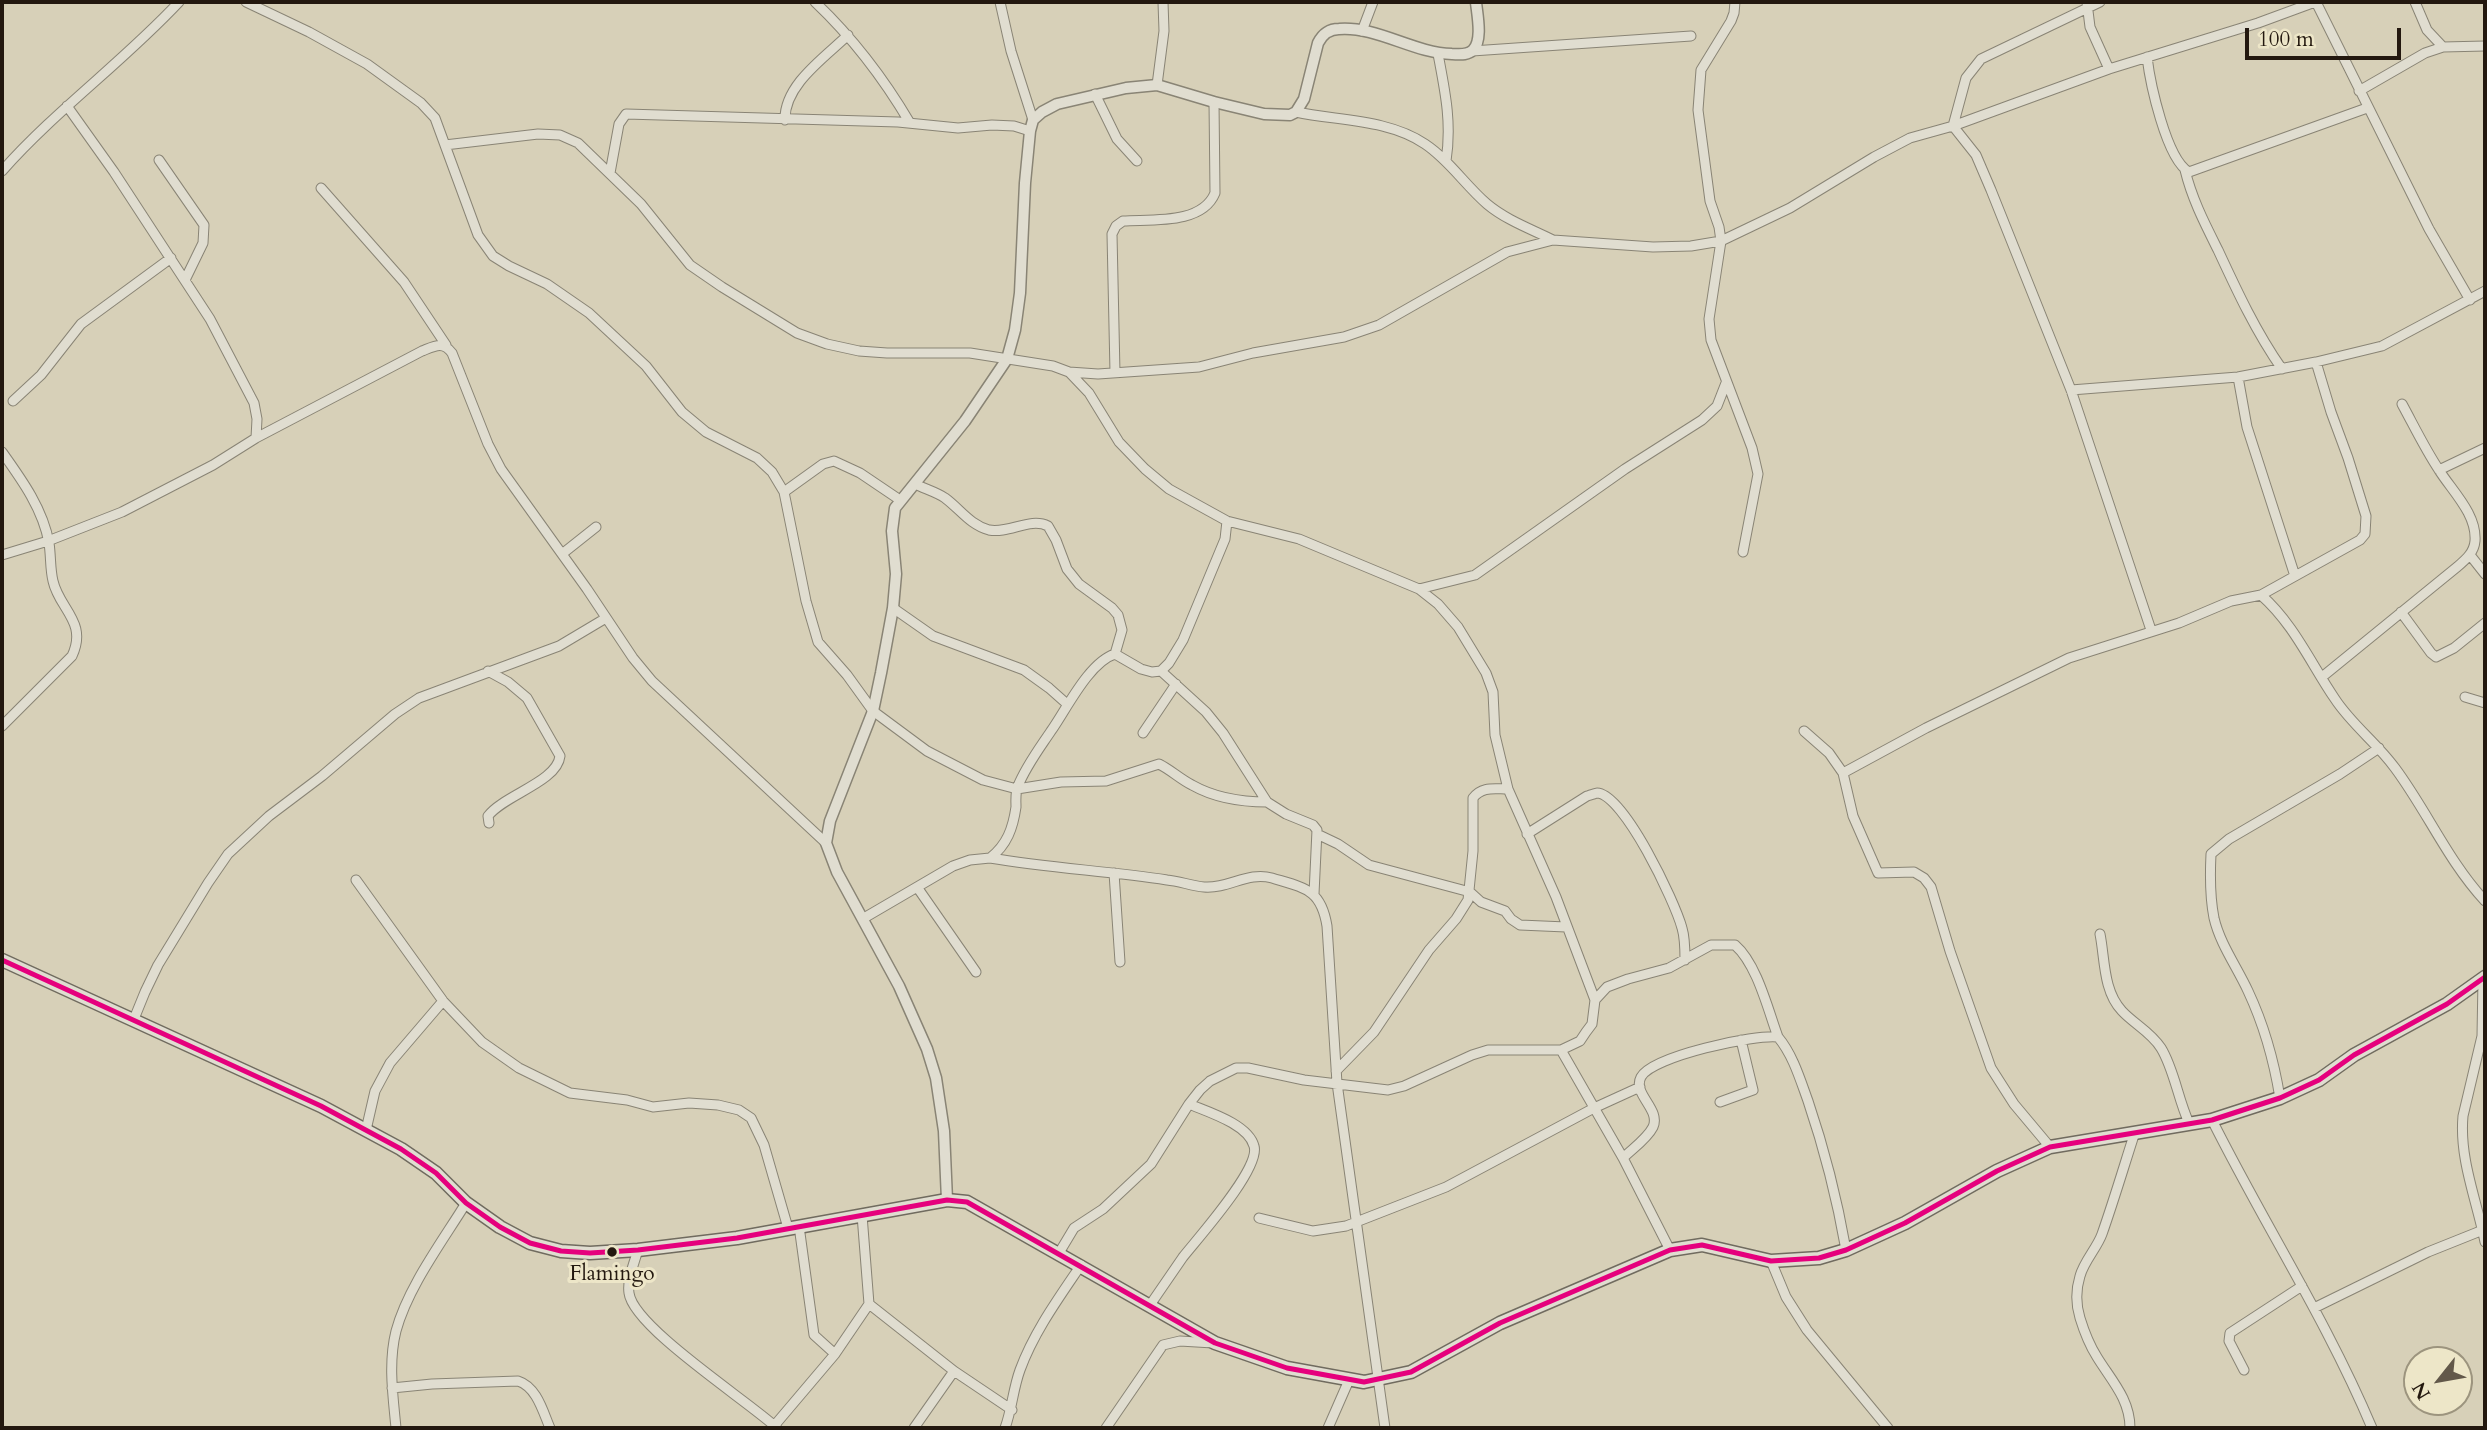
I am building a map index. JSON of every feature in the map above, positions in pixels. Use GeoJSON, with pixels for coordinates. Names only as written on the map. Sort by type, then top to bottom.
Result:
{"type":"FeatureCollection","features":[{"type":"Feature","properties":{"kind":"main road"},"geometry":{"type":"LineString","coordinates":[[2,960],[321,1106],[366,1130],[401,1149],[436,1173],[466,1203],[500,1227],[530,1243],[571,1251],[638,1250],[737,1238],[947,1200],[967,1202],[984,1209],[1215,1343],[1287,1368],[1364,1382],[1411,1372],[1500,1323],[1670,1250],[1702,1245],[1771,1261],[1819,1258],[1846,1250],[1905,1223],[1997,1171],[2050,1147],[2212,1120],[2280,1098],[2319,1080],[2354,1055],[2447,1004],[2484,978]]}},
{"type":"Feature","properties":{"kind":"street"},"geometry":{"type":"LineString","coordinates":[[2,171],[67,106],[115,65],[179,2]]}},
{"type":"Feature","properties":{"kind":"street"},"geometry":{"type":"LineString","coordinates":[[246,2],[327,41],[405,90],[435,118],[478,235],[493,256],[547,284],[589,313],[646,366],[682,412],[706,432],[757,458],[772,472],[784,492],[806,601],[818,642],[847,675],[873,711],[902,734],[936,756],[983,780],[1017,789],[1061,782],[1107,781],[1159,764],[1193,786],[1210,793],[1240,802],[1267,802]]}},
{"type":"Feature","properties":{"kind":"street"},"geometry":{"type":"LineString","coordinates":[[815,2],[848,35],[886,85],[910,123]]}},
{"type":"Feature","properties":{"kind":"street"},"geometry":{"type":"LineString","coordinates":[[826,843],[830,821],[873,711],[893,608],[896,561],[892,517],[900,500],[965,421],[1007,359],[1015,330],[1032,126],[1000,2]]}},
{"type":"Feature","properties":{"kind":"street"},"geometry":{"type":"LineString","coordinates":[[1157,85],[1164,31],[1163,2]]}},
{"type":"Feature","properties":{"kind":"street"},"geometry":{"type":"LineString","coordinates":[[1362,31],[1373,2]]}},
{"type":"Feature","properties":{"kind":"street"},"geometry":{"type":"LineString","coordinates":[[1472,51],[1478,33],[1476,2]]}},
{"type":"Feature","properties":{"kind":"street"},"geometry":{"type":"LineString","coordinates":[[1735,2],[1731,21],[1701,70],[1698,110],[1710,201],[1721,241],[1709,318],[1711,340],[1752,448],[1759,474],[1743,551]]}},
{"type":"Feature","properties":{"kind":"street"},"geometry":{"type":"LineString","coordinates":[[1953,125],[1966,78],[1978,61],[2087,5],[2100,2]]}},
{"type":"Feature","properties":{"kind":"street"},"geometry":{"type":"LineString","coordinates":[[445,145],[538,134],[560,135],[578,143],[641,204],[690,265],[797,333],[827,344],[859,351],[887,353],[970,353],[1053,366],[1069,372],[1115,373],[1199,367],[1253,353],[1361,333],[1507,252],[1553,240],[1653,247],[1691,246],[1721,241],[1790,208],[1910,138],[2315,2],[2429,229],[2470,300]]}},
{"type":"Feature","properties":{"kind":"street"},"geometry":{"type":"LineString","coordinates":[[2416,2],[2427,30],[2443,47]]}},
{"type":"Feature","properties":{"kind":"street"},"geometry":{"type":"LineString","coordinates":[[2087,5],[2090,27],[2109,69]]}},
{"type":"Feature","properties":{"kind":"street"},"geometry":{"type":"LineString","coordinates":[[1296,113],[1304,99],[1321,37],[1329,31],[1339,29],[1362,31],[1438,54],[1691,36]]}},
{"type":"Feature","properties":{"kind":"street"},"geometry":{"type":"LineString","coordinates":[[785,120],[785,108],[797,85],[848,35]]}},
{"type":"Feature","properties":{"kind":"street"},"geometry":{"type":"LineString","coordinates":[[2360,91],[2425,53],[2443,47],[2485,46]]}},
{"type":"Feature","properties":{"kind":"street"},"geometry":{"type":"LineString","coordinates":[[1438,54],[1449,110],[1446,161]]}},
{"type":"Feature","properties":{"kind":"street"},"geometry":{"type":"LineString","coordinates":[[2147,57],[2155,102],[2185,170],[2194,199],[2266,347],[2282,369]]}},
{"type":"Feature","properties":{"kind":"street"},"geometry":{"type":"LineString","coordinates":[[1032,126],[1042,112],[1057,104],[1094,94],[1157,85],[1264,114],[1296,113],[1375,124],[1425,143],[1488,205],[1553,240]]}},
{"type":"Feature","properties":{"kind":"street"},"geometry":{"type":"LineString","coordinates":[[1094,94],[1117,139],[1137,161]]}},
{"type":"Feature","properties":{"kind":"street"},"geometry":{"type":"LineString","coordinates":[[1115,373],[1112,234],[1116,226],[1123,221],[1186,216],[1206,207],[1213,198],[1214,102]]}},
{"type":"Feature","properties":{"kind":"street"},"geometry":{"type":"LineString","coordinates":[[67,106],[88,133],[210,319],[254,402],[256,438]]}},
{"type":"Feature","properties":{"kind":"street"},"geometry":{"type":"LineString","coordinates":[[2185,170],[2194,172],[2367,108]]}},
{"type":"Feature","properties":{"kind":"street"},"geometry":{"type":"LineString","coordinates":[[610,173],[620,124],[626,114],[910,123],[958,128],[1032,126]]}},
{"type":"Feature","properties":{"kind":"street"},"geometry":{"type":"LineString","coordinates":[[1953,125],[1976,155],[2071,390],[2151,630]]}},
{"type":"Feature","properties":{"kind":"street"},"geometry":{"type":"LineString","coordinates":[[159,160],[204,225],[203,243],[185,280]]}},
{"type":"Feature","properties":{"kind":"street"},"geometry":{"type":"LineString","coordinates":[[321,188],[404,282],[452,353],[501,469],[652,681],[826,843],[837,872],[864,918],[915,1020],[936,1078],[944,1131],[947,1200]]}},
{"type":"Feature","properties":{"kind":"street"},"geometry":{"type":"LineString","coordinates":[[13,401],[41,375],[81,324],[171,258]]}},
{"type":"Feature","properties":{"kind":"street"},"geometry":{"type":"LineString","coordinates":[[2071,390],[2238,377],[2316,362],[2382,346],[2485,292]]}},
{"type":"Feature","properties":{"kind":"street"},"geometry":{"type":"LineString","coordinates":[[2,555],[48,541],[122,512],[422,351],[441,344],[446,345]]}},
{"type":"Feature","properties":{"kind":"street"},"geometry":{"type":"LineString","coordinates":[[1843,773],[1926,728],[2069,658],[2179,622],[2231,601],[2261,595],[2360,540],[2367,526],[2316,362]]}},
{"type":"Feature","properties":{"kind":"street"},"geometry":{"type":"LineString","coordinates":[[1059,1253],[1074,1228],[1103,1209],[1151,1164],[1189,1104],[1210,1081],[1236,1068],[1304,1080],[1396,1089],[1488,1050],[1561,1050],[1580,1041],[1592,1024],[1595,1000],[1556,897],[1508,789],[1497,747],[1493,692],[1486,673],[1458,627],[1438,604],[1419,589],[1299,539],[1227,521],[1169,489],[1119,442],[1089,393],[1069,372]]}},
{"type":"Feature","properties":{"kind":"street"},"geometry":{"type":"LineString","coordinates":[[2238,377],[2247,427],[2295,576]]}},
{"type":"Feature","properties":{"kind":"street"},"geometry":{"type":"LineString","coordinates":[[1419,589],[1475,575],[1489,566],[1544,525],[1703,420],[1717,406],[1726,383]]}},
{"type":"Feature","properties":{"kind":"street"},"geometry":{"type":"LineString","coordinates":[[2322,677],[2470,555],[2475,541],[2462,501],[2438,470],[2402,404]]}},
{"type":"Feature","properties":{"kind":"street"},"geometry":{"type":"LineString","coordinates":[[2438,470],[2485,448]]}},
{"type":"Feature","properties":{"kind":"street"},"geometry":{"type":"LineString","coordinates":[[2,452],[35,502],[48,541],[53,584],[69,611],[78,645],[72,656],[2,726]]}},
{"type":"Feature","properties":{"kind":"street"},"geometry":{"type":"LineString","coordinates":[[784,492],[823,464],[834,461],[860,473],[900,500]]}},
{"type":"Feature","properties":{"kind":"street"},"geometry":{"type":"LineString","coordinates":[[915,484],[944,498],[969,520],[987,530],[1004,531],[1037,523],[1048,526],[1067,569],[1079,584],[1118,615],[1122,630],[1115,654]]}},
{"type":"Feature","properties":{"kind":"street"},"geometry":{"type":"LineString","coordinates":[[1115,654],[1152,673],[1161,671],[1169,663],[1183,640],[1224,539],[1227,521]]}},
{"type":"Feature","properties":{"kind":"street"},"geometry":{"type":"LineString","coordinates":[[562,554],[596,527]]}},
{"type":"Feature","properties":{"kind":"street"},"geometry":{"type":"LineString","coordinates":[[2470,555],[2485,574]]}},
{"type":"Feature","properties":{"kind":"street"},"geometry":{"type":"LineString","coordinates":[[2261,595],[2274,606],[2301,642],[2335,699],[2397,769],[2462,874],[2485,901]]}},
{"type":"Feature","properties":{"kind":"street"},"geometry":{"type":"LineString","coordinates":[[893,608],[933,636],[1024,670],[1067,704]]}},
{"type":"Feature","properties":{"kind":"street"},"geometry":{"type":"LineString","coordinates":[[2401,612],[2436,657],[2454,648],[2485,623]]}},
{"type":"Feature","properties":{"kind":"street"},"geometry":{"type":"LineString","coordinates":[[134,1019],[172,940],[208,883],[235,848],[269,816],[322,776],[395,714],[419,698],[559,646],[606,618]]}},
{"type":"Feature","properties":{"kind":"street"},"geometry":{"type":"LineString","coordinates":[[990,858],[1000,851],[1012,830],[1017,789],[1039,746],[1067,704],[1105,658],[1115,654]]}},
{"type":"Feature","properties":{"kind":"street"},"geometry":{"type":"LineString","coordinates":[[488,671],[508,682],[527,698],[560,756],[558,765],[540,780],[492,811],[488,816],[489,823]]}},
{"type":"Feature","properties":{"kind":"street"},"geometry":{"type":"LineString","coordinates":[[1161,671],[1206,712],[1223,733],[1267,802],[1286,814],[1313,825],[1317,834],[1314,894],[1324,911],[1327,926],[1337,1083],[1385,1428]]}},
{"type":"Feature","properties":{"kind":"street"},"geometry":{"type":"LineString","coordinates":[[1143,733],[1176,684]]}},
{"type":"Feature","properties":{"kind":"street"},"geometry":{"type":"LineString","coordinates":[[2465,697],[2485,703]]}},
{"type":"Feature","properties":{"kind":"street"},"geometry":{"type":"LineString","coordinates":[[1804,731],[1829,753],[1843,773],[1853,816],[1878,873],[1914,872],[1924,878],[1931,887],[1950,951],[1992,1068],[2014,1104],[2050,1147]]}},
{"type":"Feature","properties":{"kind":"street"},"geometry":{"type":"LineString","coordinates":[[2280,1098],[2276,1068],[2264,1032],[2247,987],[2219,933],[2214,916],[2211,854],[2216,847],[2379,748]]}},
{"type":"Feature","properties":{"kind":"street"},"geometry":{"type":"LineString","coordinates":[[1336,1071],[1374,1032],[1429,950],[1456,919],[1469,896],[1473,799],[1478,792],[1487,788],[1508,789]]}},
{"type":"Feature","properties":{"kind":"street"},"geometry":{"type":"LineString","coordinates":[[1527,834],[1587,796],[1596,793],[1605,796],[1616,805],[1651,856],[1672,897],[1684,934],[1685,960]]}},
{"type":"Feature","properties":{"kind":"street"},"geometry":{"type":"LineString","coordinates":[[1317,834],[1338,844],[1369,866],[1448,885],[1505,911],[1520,925],[1566,927]]}},
{"type":"Feature","properties":{"kind":"street"},"geometry":{"type":"LineString","coordinates":[[864,918],[970,860],[990,858],[1213,887],[1258,875],[1314,894]]}},
{"type":"Feature","properties":{"kind":"street"},"geometry":{"type":"LineString","coordinates":[[1114,873],[1120,962]]}},
{"type":"Feature","properties":{"kind":"street"},"geometry":{"type":"LineString","coordinates":[[356,880],[443,1002],[482,1042],[504,1059],[570,1093],[627,1100],[653,1107],[689,1103],[718,1105],[739,1110],[751,1118],[764,1145],[793,1227],[814,1335],[835,1354]]}},
{"type":"Feature","properties":{"kind":"street"},"geometry":{"type":"LineString","coordinates":[[917,887],[976,972]]}},
{"type":"Feature","properties":{"kind":"street"},"geometry":{"type":"LineString","coordinates":[[2100,934],[2113,996],[2120,1009],[2160,1045],[2189,1123]]}},
{"type":"Feature","properties":{"kind":"street"},"geometry":{"type":"LineString","coordinates":[[1595,1000],[1608,987],[1669,968],[1714,943],[1735,945],[1753,971],[1778,1037],[1786,1047],[1799,1076],[1833,1182],[1846,1250]]}},
{"type":"Feature","properties":{"kind":"street"},"geometry":{"type":"LineString","coordinates":[[2484,978],[2482,1036],[2462,1128],[2469,1174],[2485,1242]]}},
{"type":"Feature","properties":{"kind":"street"},"geometry":{"type":"LineString","coordinates":[[1588,982],[1608,987]]}},
{"type":"Feature","properties":{"kind":"street"},"geometry":{"type":"LineString","coordinates":[[366,1130],[375,1091],[390,1063],[443,1002]]}},
{"type":"Feature","properties":{"kind":"street"},"geometry":{"type":"LineString","coordinates":[[1623,1158],[1654,1123],[1653,1112],[1640,1087],[1643,1074],[1671,1058],[1766,1035],[1778,1037]]}},
{"type":"Feature","properties":{"kind":"street"},"geometry":{"type":"LineString","coordinates":[[1720,1102],[1753,1090],[1741,1040]]}},
{"type":"Feature","properties":{"kind":"street"},"geometry":{"type":"LineString","coordinates":[[1561,1050],[1623,1158],[1670,1250]]}},
{"type":"Feature","properties":{"kind":"street"},"geometry":{"type":"LineString","coordinates":[[1259,1218],[1313,1231],[1329,1230],[1357,1222],[1446,1187],[1594,1108],[1640,1087]]}},
{"type":"Feature","properties":{"kind":"street"},"geometry":{"type":"LineString","coordinates":[[1150,1306],[1241,1182],[1255,1153],[1253,1142],[1238,1127],[1189,1104]]}},
{"type":"Feature","properties":{"kind":"street"},"geometry":{"type":"LineString","coordinates":[[2212,1120],[2334,1345],[2372,1428]]}},
{"type":"Feature","properties":{"kind":"street"},"geometry":{"type":"LineString","coordinates":[[2130,1428],[2125,1401],[2113,1377],[2097,1356],[2081,1321],[2077,1307],[2077,1291],[2080,1274],[2101,1236],[2135,1132]]}},
{"type":"Feature","properties":{"kind":"street"},"geometry":{"type":"LineString","coordinates":[[396,1428],[391,1373],[396,1331],[418,1281],[466,1203]]}},
{"type":"Feature","properties":{"kind":"street"},"geometry":{"type":"LineString","coordinates":[[638,1250],[628,1287],[632,1303],[660,1335],[776,1427],[835,1354],[869,1304],[862,1214]]}},
{"type":"Feature","properties":{"kind":"street"},"geometry":{"type":"LineString","coordinates":[[2314,1308],[2428,1252],[2483,1230]]}},
{"type":"Feature","properties":{"kind":"street"},"geometry":{"type":"LineString","coordinates":[[1771,1261],[1786,1297],[1807,1330],[1888,1428]]}},
{"type":"Feature","properties":{"kind":"street"},"geometry":{"type":"LineString","coordinates":[[1005,1428],[1012,1410],[1016,1384],[1030,1348],[1047,1315],[1081,1265]]}},
{"type":"Feature","properties":{"kind":"street"},"geometry":{"type":"LineString","coordinates":[[2244,1370],[2229,1341],[2230,1333],[2302,1286]]}},
{"type":"Feature","properties":{"kind":"street"},"geometry":{"type":"LineString","coordinates":[[869,1304],[954,1371],[1012,1410]]}},
{"type":"Feature","properties":{"kind":"street"},"geometry":{"type":"LineString","coordinates":[[1106,1428],[1163,1345],[1180,1340],[1215,1343]]}},
{"type":"Feature","properties":{"kind":"street"},"geometry":{"type":"LineString","coordinates":[[914,1428],[954,1371]]}},
{"type":"Feature","properties":{"kind":"street"},"geometry":{"type":"LineString","coordinates":[[1328,1428],[1349,1380]]}},
{"type":"Feature","properties":{"kind":"street"},"geometry":{"type":"LineString","coordinates":[[393,1388],[518,1381],[532,1390],[550,1428]]}},
{"type":"Feature","properties":{"kind":"transit line"},"geometry":{"type":"LineString","coordinates":[[2,960],[321,1106],[401,1149],[436,1173],[466,1203],[500,1227],[530,1243],[561,1251],[590,1253],[638,1250],[737,1238],[947,1200],[967,1202],[1215,1343],[1287,1368],[1364,1382],[1411,1372],[1500,1323],[1670,1250],[1702,1245],[1771,1261],[1819,1258],[1846,1250],[1905,1223],[1997,1171],[2050,1147],[2212,1120],[2280,1098],[2319,1080],[2354,1055],[2447,1004],[2485,977]]}},
{"type":"Feature","properties":{"kind":"place","name":"Flamingo"},"geometry":{"type":"Point","coordinates":[612,1252]}}]}
